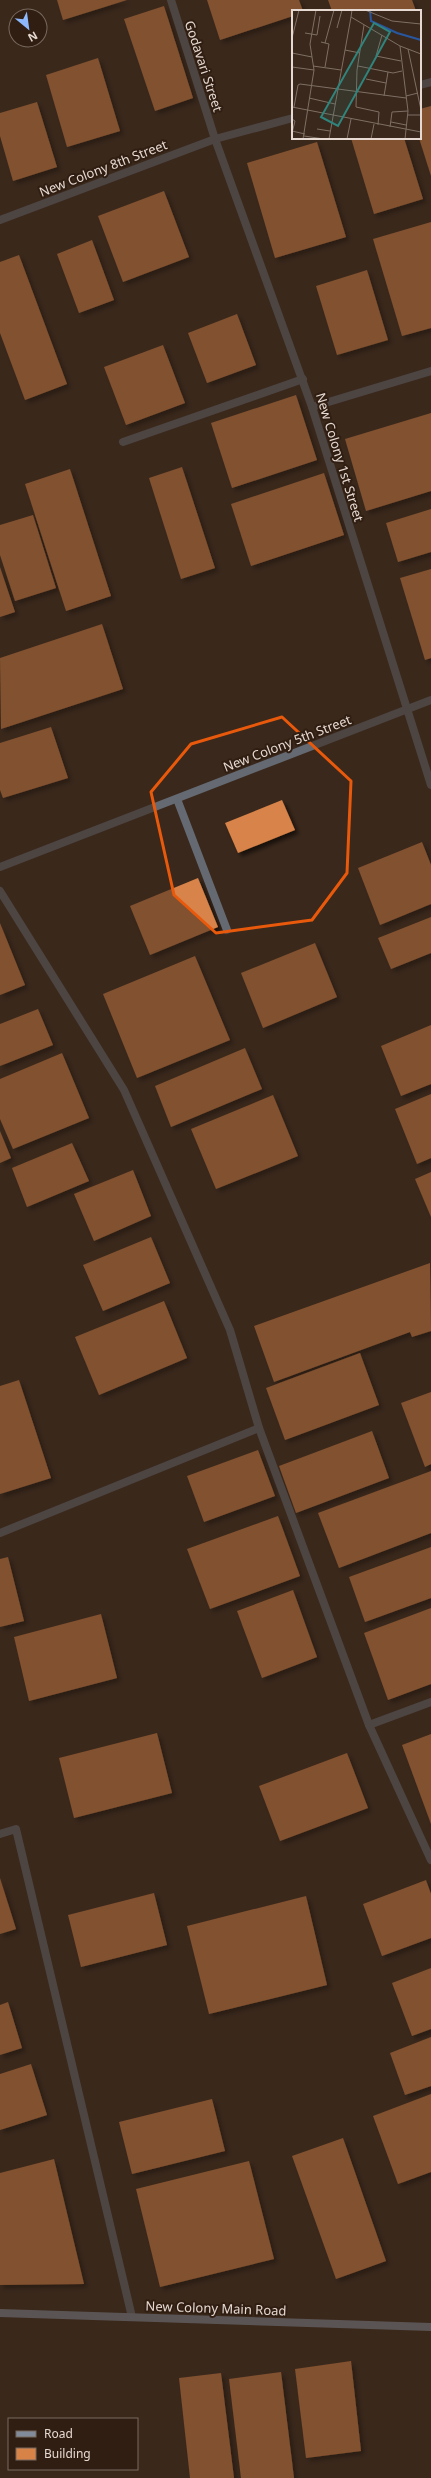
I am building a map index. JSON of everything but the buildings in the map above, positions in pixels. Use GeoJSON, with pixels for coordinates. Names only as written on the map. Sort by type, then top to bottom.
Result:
{"type":"FeatureCollection","features":[{"type":"Feature","properties":{"kind":"street","name":"Godavari Street"},"geometry":{"type":"LineString","coordinates":[[171,0],[215,139]]}},
{"type":"Feature","properties":{"kind":"street"},"geometry":{"type":"LineString","coordinates":[[421,85],[431,82]]}},
{"type":"Feature","properties":{"kind":"street","name":"New Colony 8th Street"},"geometry":{"type":"LineString","coordinates":[[0,220],[215,139],[292,118]]}},
{"type":"Feature","properties":{"kind":"street","name":"New Colony 1st Street"},"geometry":{"type":"LineString","coordinates":[[215,139],[303,379],[431,785]]}},
{"type":"Feature","properties":{"kind":"street"},"geometry":{"type":"LineString","coordinates":[[312,407],[431,371]]}},
{"type":"Feature","properties":{"kind":"street"},"geometry":{"type":"LineString","coordinates":[[123,442],[303,379]]}},
{"type":"Feature","properties":{"kind":"street","name":"New Colony 5th Street"},"geometry":{"type":"LineString","coordinates":[[0,867],[431,700]]}},
{"type":"Feature","properties":{"kind":"street"},"geometry":{"type":"LineString","coordinates":[[177,799],[227,930]]}},
{"type":"Feature","properties":{"kind":"street"},"geometry":{"type":"LineString","coordinates":[[0,891],[124,1090],[230,1330],[258,1428],[369,1725],[431,1860]]}},
{"type":"Feature","properties":{"kind":"street"},"geometry":{"type":"LineString","coordinates":[[0,1533],[258,1428]]}},
{"type":"Feature","properties":{"kind":"street"},"geometry":{"type":"LineString","coordinates":[[369,1725],[431,1702]]}},
{"type":"Feature","properties":{"kind":"street"},"geometry":{"type":"LineString","coordinates":[[0,1834],[16,1829],[132,2317]]}},
{"type":"Feature","properties":{"kind":"street","name":"New Colony Main Road"},"geometry":{"type":"LineString","coordinates":[[0,2313],[431,2326]]}},
{"type":"Feature","properties":{"kind":"highlighted area"},"geometry":{"type":"Polygon","coordinates":[[[282,717],[351,781],[347,873],[312,920],[216,933],[174,895],[151,792],[191,744],[282,717]]]}}]}
